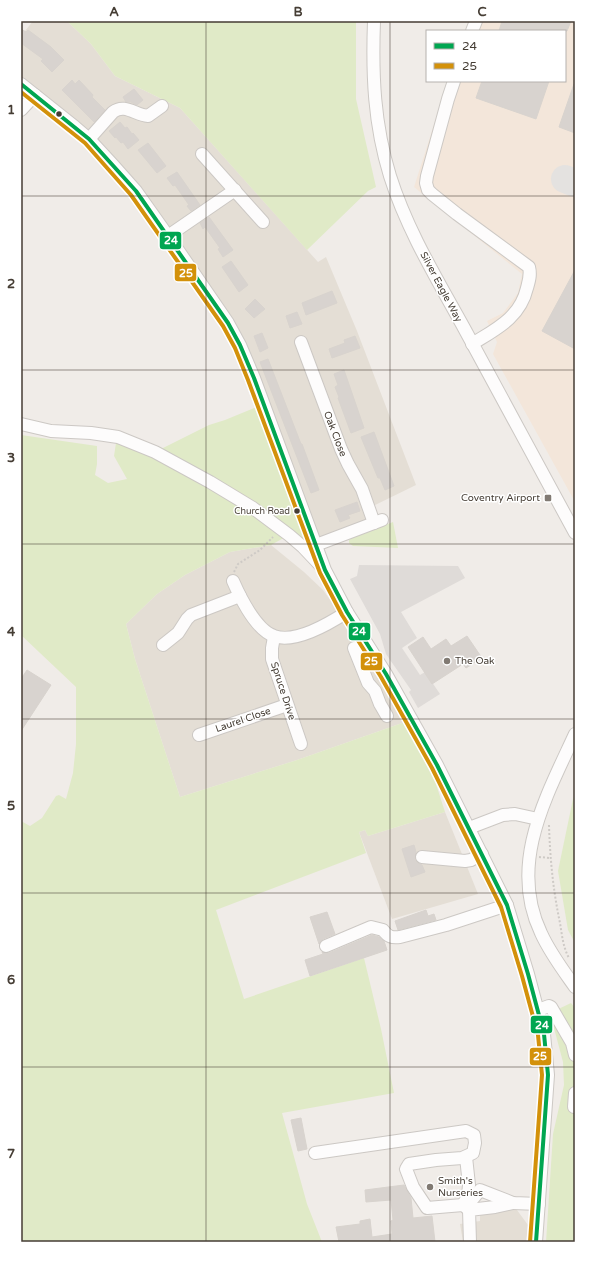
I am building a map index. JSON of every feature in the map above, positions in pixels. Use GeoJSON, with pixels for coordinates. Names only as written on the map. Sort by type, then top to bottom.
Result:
{"type":"FeatureCollection","features":[{"type":"Feature","properties":{"kind":"street","name":"Silver Eagle Way"},"geometry":{"type":"LineString","coordinates":[[374,21],[374,91],[377,118],[390,177],[403,212],[472,344],[575,533]]}},
{"type":"Feature","properties":{"kind":"street"},"geometry":{"type":"LineString","coordinates":[[454,82],[427,176],[426,183],[428,190],[457,214],[529,267],[530,273],[525,298],[518,310],[506,323],[472,344]]}},
{"type":"Feature","properties":{"kind":"street"},"geometry":{"type":"LineString","coordinates":[[21,84],[89,139],[136,191],[228,323],[240,345],[264,404],[325,570],[348,612],[392,684],[437,765],[507,905],[521,947],[544,1034],[548,1075],[536,1242]]}},
{"type":"Feature","properties":{"kind":"street"},"geometry":{"type":"LineString","coordinates":[[21,110],[36,96]]}},
{"type":"Feature","properties":{"kind":"street"},"geometry":{"type":"LineString","coordinates":[[89,139],[117,109],[126,108],[148,116],[162,106]]}},
{"type":"Feature","properties":{"kind":"street"},"geometry":{"type":"LineString","coordinates":[[202,154],[264,222]]}},
{"type":"Feature","properties":{"kind":"street"},"geometry":{"type":"LineString","coordinates":[[168,236],[235,190]]}},
{"type":"Feature","properties":{"kind":"street","name":"Oak Close"},"geometry":{"type":"LineString","coordinates":[[301,342],[342,453],[378,521],[316,545]]}},
{"type":"Feature","properties":{"kind":"street"},"geometry":{"type":"LineString","coordinates":[[21,424],[51,431],[91,433],[118,437],[154,452],[210,482],[253,508],[303,547],[325,570]]}},
{"type":"Feature","properties":{"kind":"street"},"geometry":{"type":"LineString","coordinates":[[233,580],[240,596],[260,626],[274,637],[286,638],[299,635],[330,623],[348,612]]}},
{"type":"Feature","properties":{"kind":"street"},"geometry":{"type":"LineString","coordinates":[[163,645],[178,633],[191,615],[240,596]]}},
{"type":"Feature","properties":{"kind":"street","name":"Spruce Drive"},"geometry":{"type":"LineString","coordinates":[[274,637],[272,659],[302,744]]}},
{"type":"Feature","properties":{"kind":"street"},"geometry":{"type":"LineString","coordinates":[[354,648],[368,683],[375,691],[387,716]]}},
{"type":"Feature","properties":{"kind":"street"},"geometry":{"type":"LineString","coordinates":[[375,691],[392,684]]}},
{"type":"Feature","properties":{"kind":"street","name":"Laurel Close"},"geometry":{"type":"LineString","coordinates":[[199,736],[287,705]]}},
{"type":"Feature","properties":{"kind":"street"},"geometry":{"type":"LineString","coordinates":[[575,734],[543,819],[531,846],[528,868],[530,901],[538,927],[548,948],[575,987]]}},
{"type":"Feature","properties":{"kind":"street"},"geometry":{"type":"LineString","coordinates":[[469,828],[503,815],[515,814],[543,819]]}},
{"type":"Feature","properties":{"kind":"street"},"geometry":{"type":"LineString","coordinates":[[422,858],[465,861],[471,860],[482,854]]}},
{"type":"Feature","properties":{"kind":"street"},"geometry":{"type":"LineString","coordinates":[[326,946],[371,927],[383,930],[387,935],[393,938],[400,937],[446,925],[507,905]]}},
{"type":"Feature","properties":{"kind":"street"},"geometry":{"type":"LineString","coordinates":[[538,1010],[549,1006],[551,1007],[572,1043],[575,1055]]}},
{"type":"Feature","properties":{"kind":"street"},"geometry":{"type":"LineString","coordinates":[[574,1107],[575,1093]]}},
{"type":"Feature","properties":{"kind":"street"},"geometry":{"type":"LineString","coordinates":[[315,1153],[466,1131],[474,1135],[475,1143],[473,1153],[462,1158],[409,1164],[406,1169],[413,1187],[427,1208],[495,1207],[513,1203],[539,1204]]}},
{"type":"Feature","properties":{"kind":"street"},"geometry":{"type":"LineString","coordinates":[[466,1156],[469,1185],[466,1208],[470,1242]]}},
{"type":"Feature","properties":{"kind":"street"},"geometry":{"type":"LineString","coordinates":[[466,1208],[480,1190],[513,1203]]}},
{"type":"Feature","properties":{"kind":"path"},"geometry":{"type":"LineString","coordinates":[[233,580],[232,575],[238,564],[260,550],[281,529]]}},
{"type":"Feature","properties":{"kind":"path"},"geometry":{"type":"LineString","coordinates":[[543,819],[550,854],[555,900],[565,950],[572,963]]}},
{"type":"Feature","properties":{"kind":"shaded area"},"geometry":{"type":"Polygon","coordinates":[[[33,21],[67,21],[91,44],[115,76],[180,108],[318,262],[326,257],[357,331],[416,485],[369,508],[374,523],[316,545],[240,345],[136,191],[36,96],[21,110],[21,36],[33,21]]]}},
{"type":"Feature","properties":{"kind":"shaded area","name":"Coventry Airport"},"geometry":{"type":"Polygon","coordinates":[[[470,21],[575,21],[575,502],[493,354],[497,342],[487,321],[503,313],[518,293],[522,274],[414,187],[448,82],[566,82],[566,30],[466,30],[470,21]]]}},
{"type":"Feature","properties":{"kind":"shaded area"},"geometry":{"type":"Polygon","coordinates":[[[271,545],[323,590],[334,605],[405,722],[297,760],[180,797],[135,659],[126,624],[157,594],[185,575],[230,552],[271,545]]]}},
{"type":"Feature","properties":{"kind":"shaded area"},"geometry":{"type":"Polygon","coordinates":[[[359,565],[458,566],[465,578],[401,612],[417,638],[402,648],[420,675],[425,672],[440,694],[418,708],[409,692],[411,690],[386,654],[380,634],[350,579],[357,576],[359,565]]]}},
{"type":"Feature","properties":{"kind":"shaded area"},"geometry":{"type":"Polygon","coordinates":[[[445,812],[478,894],[392,919],[359,832],[365,830],[368,836],[445,812]]]}},
{"type":"Feature","properties":{"kind":"shaded area"},"geometry":{"type":"Polygon","coordinates":[[[514,1206],[528,1225],[526,1242],[463,1242],[460,1224],[480,1221],[480,1211],[514,1206]]]}},
{"type":"Feature","properties":{"kind":"green space"},"geometry":{"type":"Polygon","coordinates":[[[67,21],[356,21],[356,99],[376,187],[368,191],[307,250],[180,108],[115,76],[91,44],[67,21]]]}},
{"type":"Feature","properties":{"kind":"green space"},"geometry":{"type":"Polygon","coordinates":[[[264,404],[325,570],[289,535],[271,545],[230,552],[185,575],[157,594],[126,624],[135,659],[180,797],[297,760],[405,722],[436,784],[445,812],[368,836],[365,830],[359,832],[366,853],[216,910],[244,999],[364,958],[394,1093],[282,1113],[307,1204],[322,1242],[21,1242],[21,821],[30,826],[42,818],[56,796],[59,795],[66,799],[73,773],[76,744],[76,687],[21,635],[21,435],[97,446],[97,464],[95,475],[108,483],[127,479],[114,456],[116,443],[155,452],[209,425],[264,404]]]}},
{"type":"Feature","properties":{"kind":"green space"},"geometry":{"type":"Polygon","coordinates":[[[393,522],[398,548],[353,546],[349,543],[349,540],[352,538],[393,522]]]}},
{"type":"Feature","properties":{"kind":"green space"},"geometry":{"type":"Polygon","coordinates":[[[575,795],[575,943],[568,930],[558,871],[575,795]]]}},
{"type":"Feature","properties":{"kind":"green space"},"geometry":{"type":"Polygon","coordinates":[[[571,1003],[575,1008],[575,1242],[546,1242],[553,1134],[564,1085],[563,1062],[550,1013],[571,1003]]]}},
{"type":"Feature","properties":{"kind":"building"},"geometry":{"type":"Polygon","coordinates":[[[502,21],[571,21],[567,31],[499,30],[502,21]]]}},
{"type":"Feature","properties":{"kind":"building"},"geometry":{"type":"Polygon","coordinates":[[[21,29],[26,32],[28,30],[51,47],[64,60],[52,72],[41,61],[43,59],[21,43],[21,29]]]}},
{"type":"Feature","properties":{"kind":"building"},"geometry":{"type":"Polygon","coordinates":[[[72,80],[75,84],[79,80],[93,95],[92,97],[105,110],[94,122],[62,90],[72,80]]]}},
{"type":"Feature","properties":{"kind":"building"},"geometry":{"type":"Polygon","coordinates":[[[482,82],[549,82],[536,119],[476,98],[482,82]]]}},
{"type":"Feature","properties":{"kind":"building"},"geometry":{"type":"Polygon","coordinates":[[[574,84],[575,85],[575,133],[559,127],[574,84]]]}},
{"type":"Feature","properties":{"kind":"building"},"geometry":{"type":"Polygon","coordinates":[[[134,89],[143,100],[137,105],[131,102],[126,102],[123,97],[134,89]]]}},
{"type":"Feature","properties":{"kind":"building"},"geometry":{"type":"Polygon","coordinates":[[[120,122],[139,140],[128,149],[123,142],[121,143],[109,131],[120,122]]]}},
{"type":"Feature","properties":{"kind":"building"},"geometry":{"type":"Polygon","coordinates":[[[148,143],[166,166],[157,173],[138,150],[148,143]]]}},
{"type":"Feature","properties":{"kind":"building"},"geometry":{"type":"Polygon","coordinates":[[[177,172],[200,205],[191,211],[187,206],[189,205],[175,185],[173,186],[167,178],[177,172]]]}},
{"type":"Feature","properties":{"kind":"building"},"geometry":{"type":"Polygon","coordinates":[[[209,217],[233,250],[223,257],[218,249],[220,248],[205,227],[203,229],[200,223],[209,217]]]}},
{"type":"Feature","properties":{"kind":"building"},"geometry":{"type":"Polygon","coordinates":[[[231,261],[248,285],[239,292],[222,267],[231,261]]]}},
{"type":"Feature","properties":{"kind":"building"},"geometry":{"type":"Polygon","coordinates":[[[575,270],[575,349],[542,331],[575,270]]]}},
{"type":"Feature","properties":{"kind":"building"},"geometry":{"type":"Polygon","coordinates":[[[332,291],[337,303],[306,315],[302,303],[332,291]]]}},
{"type":"Feature","properties":{"kind":"building"},"geometry":{"type":"Polygon","coordinates":[[[255,299],[265,309],[254,318],[245,309],[255,299]]]}},
{"type":"Feature","properties":{"kind":"building"},"geometry":{"type":"Polygon","coordinates":[[[297,312],[302,324],[290,328],[286,316],[297,312]]]}},
{"type":"Feature","properties":{"kind":"building"},"geometry":{"type":"Polygon","coordinates":[[[262,333],[268,348],[260,352],[254,336],[262,333]]]}},
{"type":"Feature","properties":{"kind":"building"},"geometry":{"type":"Polygon","coordinates":[[[355,336],[360,348],[332,358],[329,349],[345,343],[344,340],[355,336]]]}},
{"type":"Feature","properties":{"kind":"building"},"geometry":{"type":"Polygon","coordinates":[[[268,359],[319,490],[311,493],[260,362],[268,359]]]}},
{"type":"Feature","properties":{"kind":"building"},"geometry":{"type":"Polygon","coordinates":[[[344,370],[364,428],[351,433],[335,387],[338,385],[334,374],[344,370]]]}},
{"type":"Feature","properties":{"kind":"building"},"geometry":{"type":"Polygon","coordinates":[[[374,432],[394,486],[385,490],[380,478],[378,478],[361,437],[374,432]]]}},
{"type":"Feature","properties":{"kind":"building"},"geometry":{"type":"Polygon","coordinates":[[[357,502],[360,511],[348,515],[350,518],[340,522],[335,510],[357,502]]]}},
{"type":"Feature","properties":{"kind":"building","name":"The Oak"},"geometry":{"type":"Polygon","coordinates":[[[467,636],[482,658],[466,668],[463,664],[432,684],[408,647],[423,637],[431,649],[446,639],[451,646],[467,636]]]}},
{"type":"Feature","properties":{"kind":"building"},"geometry":{"type":"Polygon","coordinates":[[[27,670],[51,685],[21,731],[21,679],[27,670]]]}},
{"type":"Feature","properties":{"kind":"building"},"geometry":{"type":"Polygon","coordinates":[[[414,845],[416,852],[415,860],[422,865],[425,872],[411,877],[402,849],[414,845]]]}},
{"type":"Feature","properties":{"kind":"building"},"geometry":{"type":"Polygon","coordinates":[[[426,910],[428,916],[434,914],[436,920],[398,930],[395,921],[426,910]]]}},
{"type":"Feature","properties":{"kind":"building"},"geometry":{"type":"Polygon","coordinates":[[[327,912],[335,934],[323,939],[319,944],[310,917],[327,912]]]}},
{"type":"Feature","properties":{"kind":"building"},"geometry":{"type":"Polygon","coordinates":[[[372,935],[379,937],[384,941],[387,950],[310,976],[305,960],[323,954],[322,952],[329,953],[372,935]]]}},
{"type":"Feature","properties":{"kind":"building"},"geometry":{"type":"Polygon","coordinates":[[[301,1118],[307,1149],[298,1151],[291,1120],[301,1118]]]}},
{"type":"Feature","properties":{"kind":"building"},"geometry":{"type":"Polygon","coordinates":[[[404,1185],[411,1198],[413,1218],[432,1216],[435,1242],[339,1242],[336,1227],[360,1224],[360,1221],[370,1219],[372,1237],[392,1234],[391,1221],[393,1220],[391,1200],[366,1202],[365,1190],[404,1185]]]}},
{"type":"Feature","properties":{"kind":"taxiway"},"geometry":{"type":"LineString","coordinates":[[565,179],[575,183]]}},
{"type":"Feature","properties":{"kind":"transit line","name":"24"},"geometry":{"type":"LineString","coordinates":[[21,84],[89,139],[136,191],[228,323],[240,345],[254,378],[325,570],[347,612],[386,674],[437,765],[507,905],[544,1034],[548,1075],[536,1242]]}},
{"type":"Feature","properties":{"kind":"transit line","name":"25"},"geometry":{"type":"LineString","coordinates":[[21,92],[85,143],[131,195],[223,326],[235,348],[248,380],[320,573],[342,615],[381,677],[432,768],[501,907],[538,1035],[542,1075],[530,1242]]}},
{"type":"Feature","properties":{"kind":"place","name":"Coventry Airport"},"geometry":{"type":"Point","coordinates":[548,498]}},
{"type":"Feature","properties":{"kind":"place","name":"Church Road"},"geometry":{"type":"Point","coordinates":[297,511]}},
{"type":"Feature","properties":{"kind":"place","name":"The Oak"},"geometry":{"type":"Point","coordinates":[447,661]}},
{"type":"Feature","properties":{"kind":"place","name":"Smith's Nurseries"},"geometry":{"type":"Point","coordinates":[430,1187]}}]}
